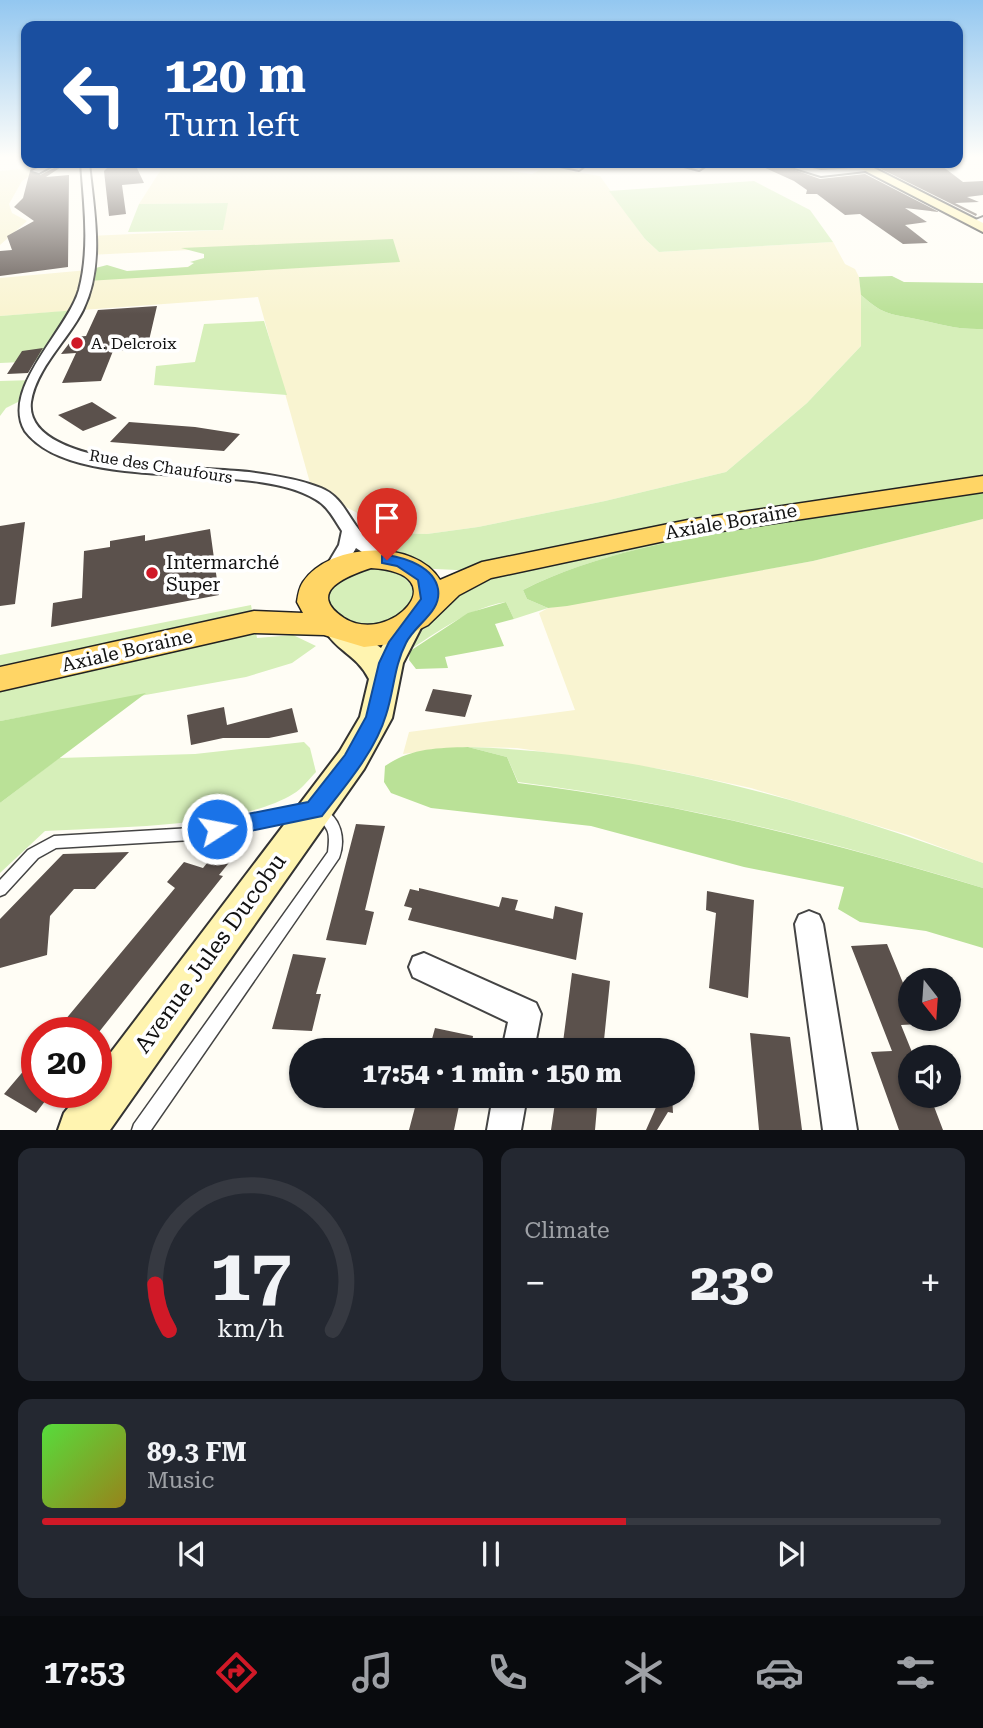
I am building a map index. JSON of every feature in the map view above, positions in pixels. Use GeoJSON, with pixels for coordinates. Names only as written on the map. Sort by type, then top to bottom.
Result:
{"type":"FeatureCollection","features":[{"type":"Feature","properties":{"kind":"main road","name":"Axiale Boraine"},"geometry":{"type":"LineString","coordinates":[[401,564],[451,572],[482,571],[688,528],[806,508],[983,484]]}},
{"type":"Feature","properties":{"kind":"main road"},"geometry":{"type":"LineString","coordinates":[[350,563],[401,564],[430,587],[430,599],[417,617],[375,634],[332,628],[314,613],[311,601],[324,579],[350,563]]}},
{"type":"Feature","properties":{"kind":"main road","name":"Axiale Boraine"},"geometry":{"type":"LineString","coordinates":[[417,617],[448,589],[482,571]]}},
{"type":"Feature","properties":{"kind":"main road","name":"Axiale Boraine"},"geometry":{"type":"LineString","coordinates":[[0,679],[254,622],[281,610],[324,579]]}},
{"type":"Feature","properties":{"kind":"main road","name":"Axiale Boraine"},"geometry":{"type":"LineString","coordinates":[[254,622],[332,628]]}},
{"type":"Feature","properties":{"kind":"street","name":"Rue des Chaufours"},"geometry":{"type":"LineString","coordinates":[[88,209],[87,281],[77,310],[24,399],[26,420],[35,433],[68,450],[116,463],[312,490],[335,505],[351,531],[369,550],[401,564]]}},
{"type":"Feature","properties":{"kind":"street"},"geometry":{"type":"LineString","coordinates":[[951,209],[980,223]]}},
{"type":"Feature","properties":{"kind":"street"},"geometry":{"type":"LineString","coordinates":[[324,579],[348,545],[351,531]]}},
{"type":"Feature","properties":{"kind":"street","name":"Avenue Jules Ducobu"},"geometry":{"type":"LineString","coordinates":[[80,1129],[369,733],[381,700],[384,678],[393,652],[417,617]]}},
{"type":"Feature","properties":{"kind":"street"},"geometry":{"type":"LineString","coordinates":[[332,628],[372,656],[384,678]]}},
{"type":"Feature","properties":{"kind":"street"},"geometry":{"type":"LineString","coordinates":[[809,924],[840,1129]]}},
{"type":"Feature","properties":{"kind":"street"},"geometry":{"type":"LineString","coordinates":[[424,967],[525,1014],[520,1038]]}},
{"type":"Feature","properties":{"kind":"street"},"geometry":{"type":"LineString","coordinates":[[504,1129],[508,1108]]}},
{"type":"Feature","properties":{"kind":"lane","name":"Avenue Jules Ducobu"},"geometry":{"type":"LineString","coordinates":[[0,890],[33,854],[54,842],[192,834],[315,810],[330,819],[337,835],[334,855],[140,1129]]}},
{"type":"Feature","properties":{"kind":"shaded area"},"geometry":{"type":"Polygon","coordinates":[[[0,209],[11,209],[12,213],[27,221],[0,245],[0,209]]]}},
{"type":"Feature","properties":{"kind":"shaded area"},"geometry":{"type":"Polygon","coordinates":[[[226,209],[623,209],[645,239],[659,252],[833,242],[845,264],[855,269],[859,277],[863,310],[861,346],[807,403],[726,472],[605,501],[478,527],[427,534],[397,533],[312,490],[258,297],[0,316],[0,278],[88,270],[87,280],[392,240],[89,255],[89,236],[223,230],[226,209]]]}},
{"type":"Feature","properties":{"kind":"shaded area"},"geometry":{"type":"Polygon","coordinates":[[[983,519],[983,863],[908,835],[751,788],[667,770],[517,748],[468,747],[403,754],[409,732],[575,710],[539,613],[548,608],[813,561],[983,519]]]}},
{"type":"Feature","properties":{"kind":"green space"},"geometry":{"type":"Polygon","coordinates":[[[137,209],[227,209],[223,230],[128,232],[137,209]]]}},
{"type":"Feature","properties":{"kind":"green space"},"geometry":{"type":"Polygon","coordinates":[[[622,209],[808,209],[833,242],[659,252],[645,239],[622,209]]]}},
{"type":"Feature","properties":{"kind":"green space"},"geometry":{"type":"Polygon","coordinates":[[[393,239],[400,262],[87,281],[88,270],[107,265],[127,271],[188,267],[194,263],[190,262],[204,258],[204,254],[181,248],[393,239]]]}},
{"type":"Feature","properties":{"kind":"green space"},"geometry":{"type":"Polygon","coordinates":[[[892,276],[904,282],[983,283],[983,329],[957,328],[892,314],[881,310],[861,295],[859,277],[892,276]]]}},
{"type":"Feature","properties":{"kind":"green space"},"geometry":{"type":"Polygon","coordinates":[[[861,295],[881,310],[892,314],[957,328],[983,329],[983,491],[701,536],[609,557],[579,566],[523,590],[527,599],[548,608],[514,619],[506,602],[490,606],[459,619],[388,663],[397,642],[478,571],[414,568],[351,531],[382,525],[397,533],[427,534],[478,527],[605,501],[726,472],[807,403],[861,346],[861,295]]]}},
{"type":"Feature","properties":{"kind":"green space"},"geometry":{"type":"Polygon","coordinates":[[[77,310],[45,361],[0,363],[0,316],[77,310]]]}},
{"type":"Feature","properties":{"kind":"green space"},"geometry":{"type":"Polygon","coordinates":[[[264,321],[287,395],[154,385],[156,366],[195,362],[204,324],[264,321]]]}},
{"type":"Feature","properties":{"kind":"green space"},"geometry":{"type":"Polygon","coordinates":[[[34,380],[24,399],[6,408],[0,416],[0,381],[34,380]]]}},
{"type":"Feature","properties":{"kind":"green space"},"geometry":{"type":"Polygon","coordinates":[[[983,491],[983,519],[813,561],[548,608],[527,599],[523,590],[579,566],[669,542],[983,491]]]}},
{"type":"Feature","properties":{"kind":"green space"},"geometry":{"type":"Polygon","coordinates":[[[373,568],[405,578],[414,596],[402,612],[383,622],[362,626],[342,621],[325,605],[329,587],[360,569],[373,568]]]}},
{"type":"Feature","properties":{"kind":"green space"},"geometry":{"type":"Polygon","coordinates":[[[506,602],[514,619],[495,624],[504,646],[445,657],[448,668],[416,669],[409,660],[410,651],[468,613],[506,602]]]}},
{"type":"Feature","properties":{"kind":"green space"},"geometry":{"type":"Polygon","coordinates":[[[251,605],[257,638],[293,635],[316,646],[292,663],[246,677],[0,721],[0,655],[251,605]]]}},
{"type":"Feature","properties":{"kind":"green space"},"geometry":{"type":"Polygon","coordinates":[[[146,693],[0,803],[0,721],[146,693]]]}},
{"type":"Feature","properties":{"kind":"green space"},"geometry":{"type":"Polygon","coordinates":[[[304,742],[310,748],[316,772],[296,792],[269,805],[208,820],[45,831],[0,873],[0,803],[59,758],[195,754],[304,742]]]}},
{"type":"Feature","properties":{"kind":"green space"},"geometry":{"type":"Polygon","coordinates":[[[468,747],[600,759],[730,784],[794,801],[983,863],[983,888],[869,854],[753,825],[636,800],[518,782],[507,757],[468,747]]]}},
{"type":"Feature","properties":{"kind":"green space"},"geometry":{"type":"Polygon","coordinates":[[[468,747],[507,757],[518,783],[636,801],[753,825],[983,888],[983,948],[926,931],[860,922],[838,909],[844,887],[744,867],[591,826],[431,808],[391,793],[384,782],[385,766],[395,760],[415,752],[468,747]]]}},
{"type":"Feature","properties":{"kind":"building"},"geometry":{"type":"Polygon","coordinates":[[[16,209],[69,209],[68,267],[0,276],[0,251],[12,250],[7,236],[34,221],[16,209]]]}},
{"type":"Feature","properties":{"kind":"building"},"geometry":{"type":"Polygon","coordinates":[[[108,209],[125,209],[126,214],[109,216],[108,209]]]}},
{"type":"Feature","properties":{"kind":"building"},"geometry":{"type":"Polygon","coordinates":[[[837,209],[906,209],[927,222],[905,225],[928,243],[903,244],[860,214],[845,215],[837,209]]]}},
{"type":"Feature","properties":{"kind":"building"},"geometry":{"type":"Polygon","coordinates":[[[911,209],[933,209],[939,212],[911,209]]]}},
{"type":"Feature","properties":{"kind":"building"},"geometry":{"type":"Polygon","coordinates":[[[961,209],[966,209],[977,214],[976,216],[961,209]]]}},
{"type":"Feature","properties":{"kind":"building"},"geometry":{"type":"Polygon","coordinates":[[[157,306],[147,349],[113,351],[101,381],[62,383],[76,353],[61,354],[74,337],[86,336],[98,310],[157,306]]]}},
{"type":"Feature","properties":{"kind":"building"},"geometry":{"type":"Polygon","coordinates":[[[43,348],[28,373],[7,374],[22,351],[43,348]]]}},
{"type":"Feature","properties":{"kind":"building"},"geometry":{"type":"Polygon","coordinates":[[[92,402],[117,418],[83,431],[58,415],[92,402]]]}},
{"type":"Feature","properties":{"kind":"building"},"geometry":{"type":"Polygon","coordinates":[[[129,422],[195,427],[240,434],[224,451],[110,442],[129,422]]]}},
{"type":"Feature","properties":{"kind":"building"},"geometry":{"type":"Polygon","coordinates":[[[25,522],[15,604],[0,606],[0,526],[25,522]]]}},
{"type":"Feature","properties":{"kind":"building"},"geometry":{"type":"Polygon","coordinates":[[[210,529],[219,595],[51,627],[53,603],[82,598],[84,551],[110,547],[110,541],[145,535],[145,541],[210,529]]]}},
{"type":"Feature","properties":{"kind":"building"},"geometry":{"type":"Polygon","coordinates":[[[433,689],[472,695],[465,717],[425,711],[433,689]]]}},
{"type":"Feature","properties":{"kind":"building"},"geometry":{"type":"Polygon","coordinates":[[[224,707],[227,725],[292,708],[298,732],[269,738],[223,738],[191,745],[187,715],[224,707]]]}},
{"type":"Feature","properties":{"kind":"building"},"geometry":{"type":"Polygon","coordinates":[[[356,824],[385,826],[365,910],[374,912],[366,945],[326,940],[356,824]]]}},
{"type":"Feature","properties":{"kind":"building"},"geometry":{"type":"Polygon","coordinates":[[[129,852],[95,889],[74,889],[50,916],[47,955],[0,968],[0,919],[63,854],[129,852]]]}},
{"type":"Feature","properties":{"kind":"building"},"geometry":{"type":"Polygon","coordinates":[[[216,852],[232,859],[219,875],[223,876],[111,1017],[68,1017],[175,888],[167,882],[184,862],[203,868],[216,852]]]}},
{"type":"Feature","properties":{"kind":"building"},"geometry":{"type":"Polygon","coordinates":[[[419,888],[499,907],[502,897],[518,900],[515,910],[553,919],[555,906],[583,913],[576,960],[408,920],[412,908],[404,906],[410,889],[419,891],[419,888]]]}},
{"type":"Feature","properties":{"kind":"building"},"geometry":{"type":"Polygon","coordinates":[[[707,891],[754,900],[748,998],[709,988],[716,913],[706,910],[707,891]]]}},
{"type":"Feature","properties":{"kind":"building"},"geometry":{"type":"Polygon","coordinates":[[[887,944],[898,971],[898,1031],[903,1031],[909,1045],[898,1045],[898,1108],[935,1108],[943,1130],[899,1130],[871,1052],[892,1051],[851,946],[887,944]]]}},
{"type":"Feature","properties":{"kind":"building"},"geometry":{"type":"Polygon","coordinates":[[[293,954],[326,958],[316,994],[321,994],[312,1031],[272,1029],[293,954]]]}},
{"type":"Feature","properties":{"kind":"building"},"geometry":{"type":"Polygon","coordinates":[[[572,973],[610,981],[604,1038],[564,1038],[572,973]]]}},
{"type":"Feature","properties":{"kind":"building"},"geometry":{"type":"Polygon","coordinates":[[[435,1028],[473,1036],[473,1038],[432,1038],[435,1028]]]}},
{"type":"Feature","properties":{"kind":"building"},"geometry":{"type":"Polygon","coordinates":[[[750,1033],[790,1037],[802,1130],[759,1130],[750,1033]]]}},
{"type":"Feature","properties":{"kind":"building"},"geometry":{"type":"Polygon","coordinates":[[[21,1074],[21,1104],[4,1094],[21,1074]]]}},
{"type":"Feature","properties":{"kind":"building"},"geometry":{"type":"Polygon","coordinates":[[[415,1108],[459,1108],[454,1130],[409,1130],[415,1108]]]}},
{"type":"Feature","properties":{"kind":"building"},"geometry":{"type":"Polygon","coordinates":[[[554,1108],[597,1108],[595,1130],[551,1130],[554,1108]]]}},
{"type":"Feature","properties":{"kind":"building"},"geometry":{"type":"Polygon","coordinates":[[[656,1108],[673,1108],[673,1113],[668,1112],[657,1130],[646,1130],[656,1108]]]}},
{"type":"Feature","properties":{"kind":"place","name":"A. Delcroix"},"geometry":{"type":"Point","coordinates":[77,343]}},
{"type":"Feature","properties":{"kind":"place","name":"Intermarché Super"},"geometry":{"type":"Point","coordinates":[152,573]}},
{"type":"Feature","properties":{"kind":"route"},"geometry":{"type":"LineString","coordinates":[[217,829],[315,810],[352,761],[376,718],[388,663],[397,642],[409,624],[425,610],[430,599],[430,587],[424,576],[402,562],[387,560]]}}]}
